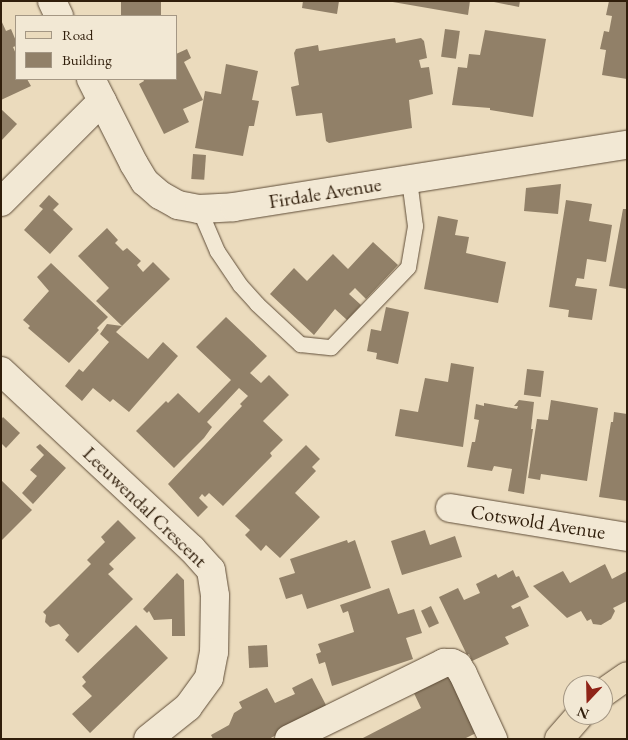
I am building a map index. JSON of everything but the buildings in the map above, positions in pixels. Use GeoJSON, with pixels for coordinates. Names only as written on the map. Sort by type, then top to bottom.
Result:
{"type":"FeatureCollection","features":[{"type":"Feature","properties":{"kind":"main road"},"geometry":{"type":"LineString","coordinates":[[613,686],[627,676]]}},
{"type":"Feature","properties":{"kind":"main road"},"geometry":{"type":"LineString","coordinates":[[559,739],[571,725]]}},
{"type":"Feature","properties":{"kind":"street"},"geometry":{"type":"LineString","coordinates":[[52,1],[59,15]]}},
{"type":"Feature","properties":{"kind":"street"},"geometry":{"type":"LineString","coordinates":[[1,202],[96,90]]}},
{"type":"Feature","properties":{"kind":"street","name":"Firdale Avenue"},"geometry":{"type":"LineString","coordinates":[[96,90],[145,182],[160,195],[178,205],[199,209],[219,209],[627,145]]}},
{"type":"Feature","properties":{"kind":"street","name":"Leeuwendal Crescent"},"geometry":{"type":"LineString","coordinates":[[1,371],[192,549],[211,570],[215,596],[214,652],[209,678],[188,708],[148,739]]}},
{"type":"Feature","properties":{"kind":"street","name":"Cotswold Avenue"},"geometry":{"type":"LineString","coordinates":[[450,508],[627,537]]}},
{"type":"Feature","properties":{"kind":"street"},"geometry":{"type":"LineString","coordinates":[[289,739],[444,663],[452,663],[458,666],[463,674],[493,739]]}},
{"type":"Feature","properties":{"kind":"lane"},"geometry":{"type":"LineString","coordinates":[[199,209],[217,252],[256,304],[300,344],[331,347],[408,267],[415,226],[410,180]]}}]}
